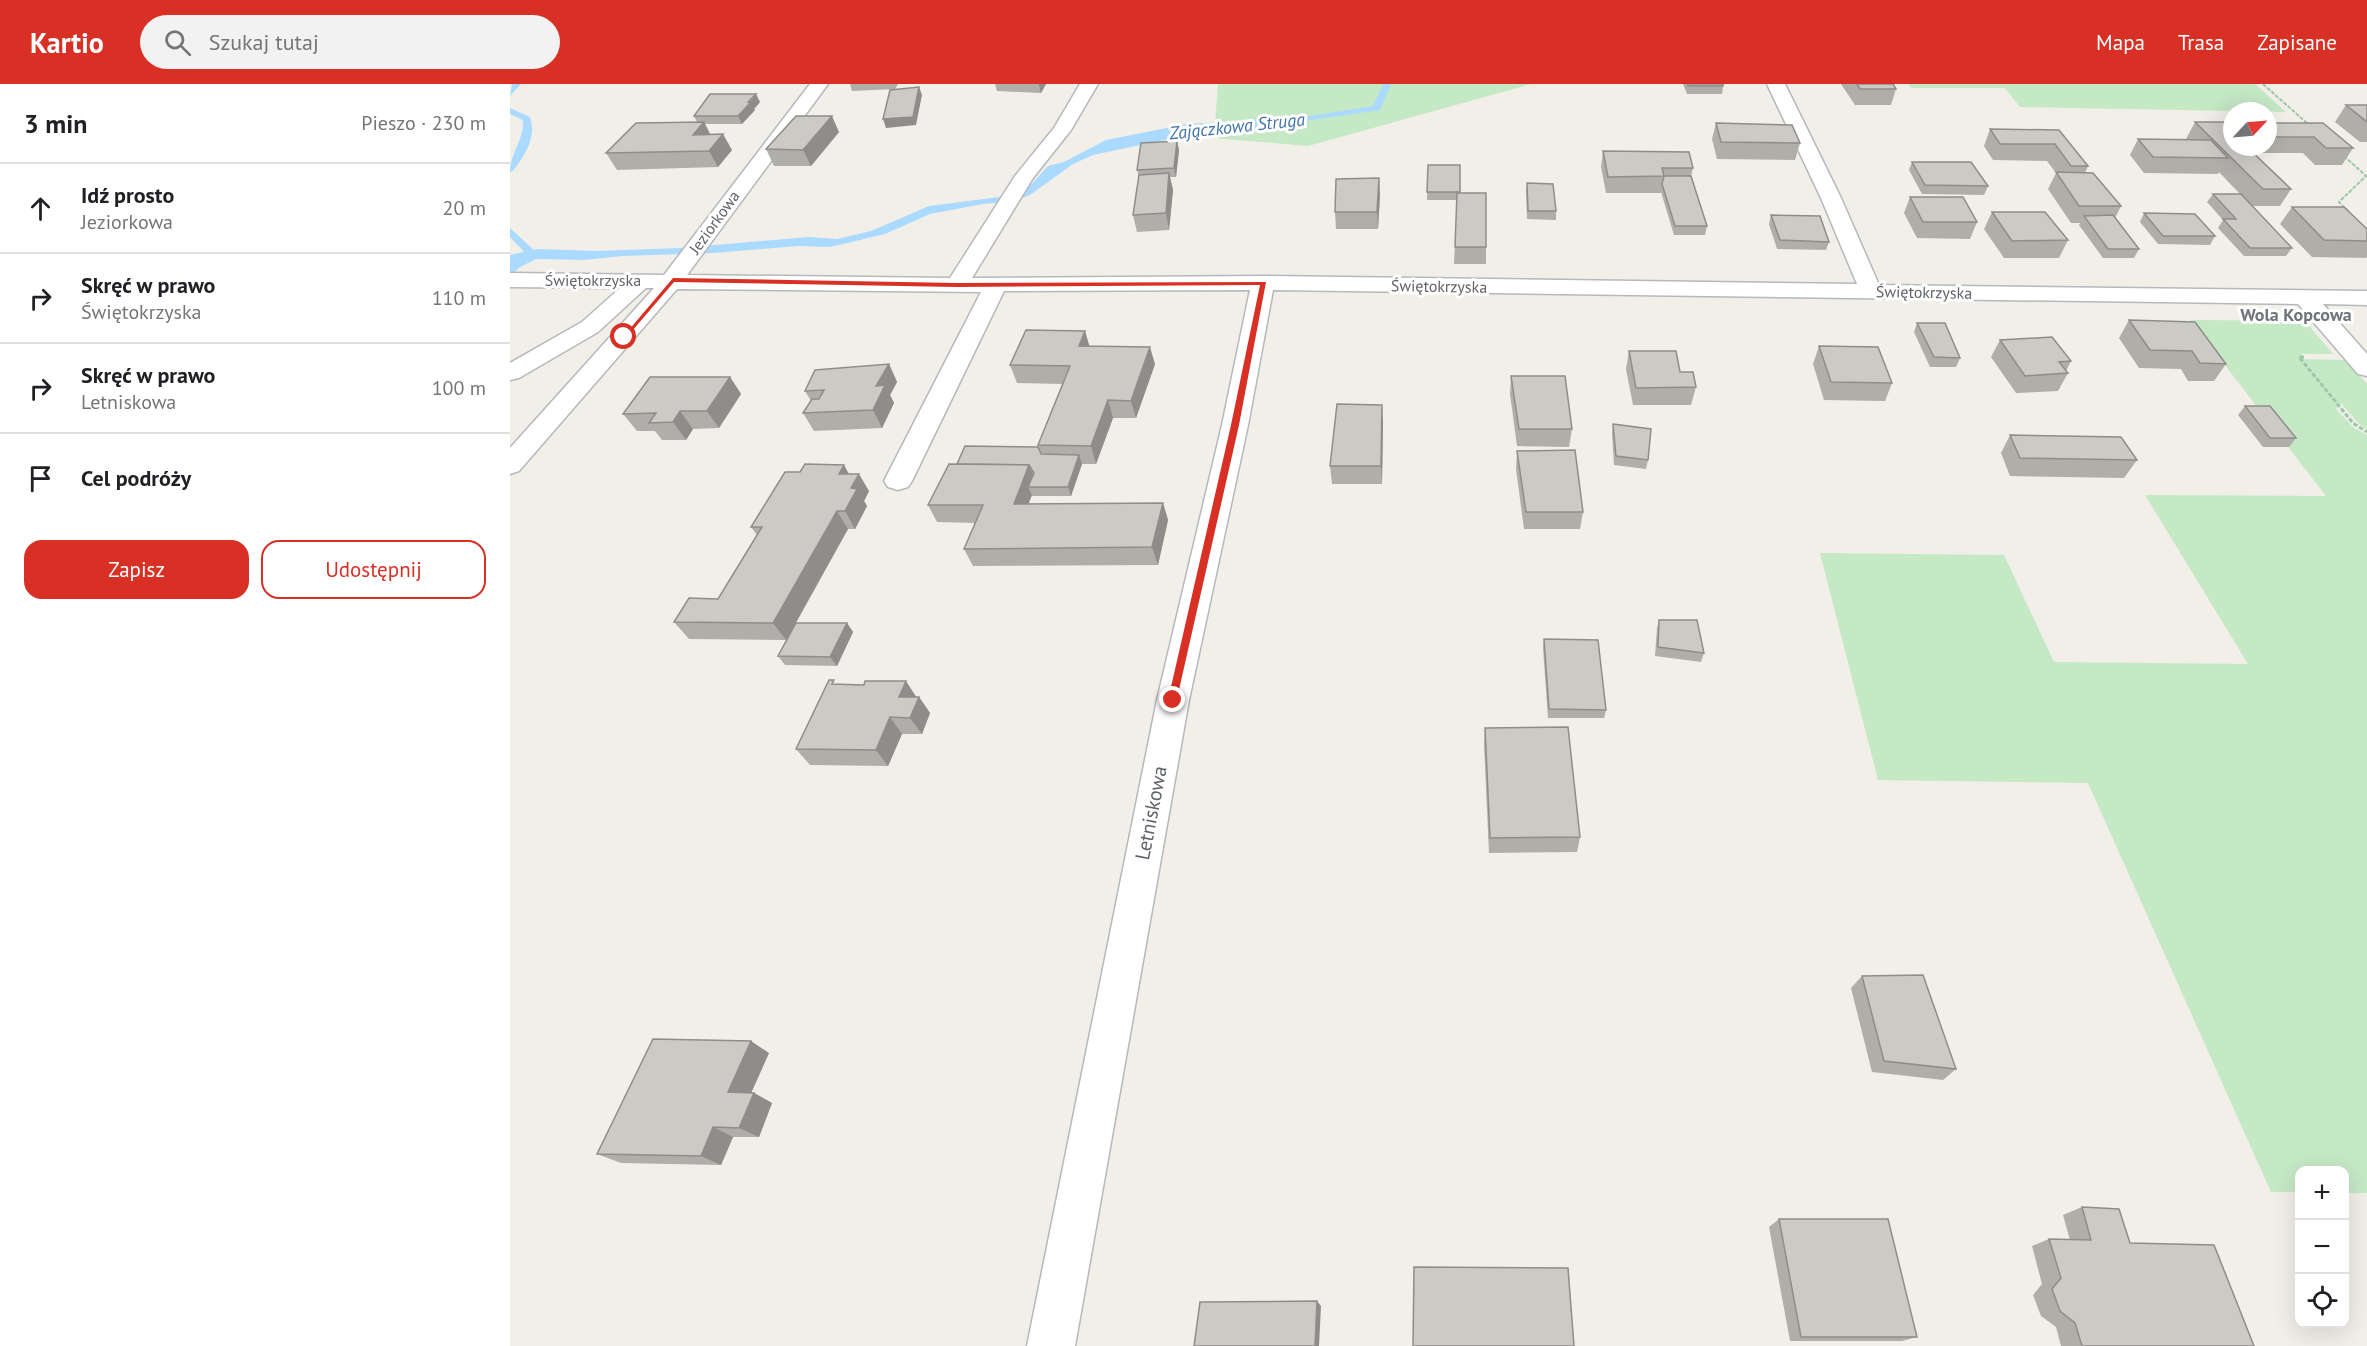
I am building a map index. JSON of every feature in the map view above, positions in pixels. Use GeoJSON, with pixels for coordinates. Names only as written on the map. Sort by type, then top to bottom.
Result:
{"type":"FeatureCollection","features":[{"type":"Feature","properties":{"kind":"street","name":"Jeziorkowa"},"geometry":{"type":"LineString","coordinates":[[510,465],[673,280],[742,184],[819,84]]}},
{"type":"Feature","properties":{"kind":"street"},"geometry":{"type":"LineString","coordinates":[[957,285],[1025,176],[1062,130],[1089,84]]}},
{"type":"Feature","properties":{"kind":"street"},"geometry":{"type":"LineString","coordinates":[[1776,84],[1831,198],[1871,291]]}},
{"type":"Feature","properties":{"kind":"street","name":"Świętokrzyska"},"geometry":{"type":"LineString","coordinates":[[510,280],[673,280],[957,285],[1263,283],[2367,298]]}},
{"type":"Feature","properties":{"kind":"street"},"geometry":{"type":"LineString","coordinates":[[510,373],[590,327],[642,280]]}},
{"type":"Feature","properties":{"kind":"street","name":"Letniskowa"},"geometry":{"type":"LineString","coordinates":[[1051,1346],[1173,700],[1235,425],[1263,283]]}},
{"type":"Feature","properties":{"kind":"street"},"geometry":{"type":"LineString","coordinates":[[898,482],[996,285]]}},
{"type":"Feature","properties":{"kind":"street"},"geometry":{"type":"LineString","coordinates":[[2304,297],[2367,369]]}},
{"type":"Feature","properties":{"kind":"path"},"geometry":{"type":"LineString","coordinates":[[2263,84],[2314,130]]}},
{"type":"Feature","properties":{"kind":"path"},"geometry":{"type":"LineString","coordinates":[[2340,153],[2366,176],[2339,202],[2353,216]]}},
{"type":"Feature","properties":{"kind":"green space"},"geometry":{"type":"Polygon","coordinates":[[[1218,84],[1531,84],[1308,146],[1214,138],[1218,84]]]}},
{"type":"Feature","properties":{"kind":"green space"},"geometry":{"type":"Polygon","coordinates":[[[1908,84],[2255,84],[2275,102],[2223,102],[2223,111],[2020,107],[2005,88],[1911,88],[1908,84]]]}},
{"type":"Feature","properties":{"kind":"green space"},"geometry":{"type":"Polygon","coordinates":[[[2277,104],[2286,112],[2277,112],[2277,104]]]}},
{"type":"Feature","properties":{"kind":"green space"},"geometry":{"type":"Polygon","coordinates":[[[2190,320],[2305,321],[2333,354],[2301,354],[2304,359],[2346,360],[2367,384],[2367,429],[2359,424],[2341,403],[2336,409],[2354,428],[2367,435],[2367,1193],[2349,1193],[2349,1166],[2295,1166],[2295,1192],[2271,1192],[2088,783],[1878,780],[1820,553],[2004,555],[2054,662],[2248,664],[2145,495],[2326,496],[2190,320]]]}},
{"type":"Feature","properties":{"kind":"water"},"geometry":{"type":"Polygon","coordinates":[[[1292,118],[1294,128],[1251,127],[1193,134],[1093,155],[1073,164],[1030,195],[1015,201],[983,204],[930,214],[885,234],[830,247],[798,246],[584,260],[536,259],[520,267],[510,276],[510,255],[538,249],[597,251],[681,248],[809,237],[837,239],[871,231],[929,206],[1015,195],[1027,189],[1048,166],[1064,162],[1106,140],[1187,124],[1292,118]]]}},
{"type":"Feature","properties":{"kind":"building"},"geometry":{"type":"Polygon","coordinates":[[[1688,84],[1723,84],[1723,86],[1688,86],[1688,84]]]}},
{"type":"Feature","properties":{"kind":"building"},"geometry":{"type":"Polygon","coordinates":[[[1857,84],[1893,84],[1896,89],[1860,89],[1857,84]]]}},
{"type":"Feature","properties":{"kind":"building"},"geometry":{"type":"Polygon","coordinates":[[[919,87],[913,117],[883,119],[890,90],[919,87]]]}},
{"type":"Feature","properties":{"kind":"building"},"geometry":{"type":"Polygon","coordinates":[[[710,94],[756,94],[738,116],[694,116],[710,94]]]}},
{"type":"Feature","properties":{"kind":"building"},"geometry":{"type":"Polygon","coordinates":[[[2346,105],[2367,105],[2367,122],[2346,105]]]}},
{"type":"Feature","properties":{"kind":"building"},"geometry":{"type":"Polygon","coordinates":[[[796,116],[832,116],[803,150],[766,149],[796,116]]]}},
{"type":"Feature","properties":{"kind":"building"},"geometry":{"type":"Polygon","coordinates":[[[704,122],[693,135],[723,134],[709,151],[606,153],[636,123],[704,122]]]}},
{"type":"Feature","properties":{"kind":"building"},"geometry":{"type":"Polygon","coordinates":[[[2195,122],[2223,122],[2223,150],[2195,122]]]}},
{"type":"Feature","properties":{"kind":"building"},"geometry":{"type":"Polygon","coordinates":[[[1716,123],[1792,125],[1800,143],[1721,142],[1716,123]]]}},
{"type":"Feature","properties":{"kind":"building"},"geometry":{"type":"Polygon","coordinates":[[[2277,123],[2323,123],[2353,148],[2326,148],[2314,137],[2277,137],[2277,123]]]}},
{"type":"Feature","properties":{"kind":"building"},"geometry":{"type":"Polygon","coordinates":[[[1990,129],[2059,130],[2088,166],[2071,166],[2055,144],[2000,144],[1990,129]]]}},
{"type":"Feature","properties":{"kind":"building"},"geometry":{"type":"Polygon","coordinates":[[[2138,139],[2211,140],[2223,153],[2223,156],[2228,158],[2153,157],[2138,139]]]}},
{"type":"Feature","properties":{"kind":"building"},"geometry":{"type":"Polygon","coordinates":[[[1177,141],[1174,168],[1137,170],[1141,143],[1177,141]]]}},
{"type":"Feature","properties":{"kind":"building"},"geometry":{"type":"Polygon","coordinates":[[[1603,151],[1689,152],[1693,168],[1662,168],[1664,176],[1608,177],[1603,151]]]}},
{"type":"Feature","properties":{"kind":"building"},"geometry":{"type":"Polygon","coordinates":[[[2230,156],[2256,156],[2291,189],[2263,189],[2230,156]]]}},
{"type":"Feature","properties":{"kind":"building"},"geometry":{"type":"Polygon","coordinates":[[[1912,162],[1971,162],[1988,186],[1925,185],[1912,162]]]}},
{"type":"Feature","properties":{"kind":"building"},"geometry":{"type":"Polygon","coordinates":[[[1428,165],[1460,165],[1460,192],[1427,192],[1428,165]]]}},
{"type":"Feature","properties":{"kind":"building"},"geometry":{"type":"Polygon","coordinates":[[[2056,172],[2093,173],[2121,206],[2079,206],[2056,172]]]}},
{"type":"Feature","properties":{"kind":"building"},"geometry":{"type":"Polygon","coordinates":[[[1169,173],[1166,213],[1133,215],[1139,175],[1169,173]]]}},
{"type":"Feature","properties":{"kind":"building"},"geometry":{"type":"Polygon","coordinates":[[[1664,176],[1691,176],[1707,226],[1675,226],[1662,184],[1664,176]]]}},
{"type":"Feature","properties":{"kind":"building"},"geometry":{"type":"Polygon","coordinates":[[[1379,178],[1377,212],[1335,212],[1336,179],[1379,178]]]}},
{"type":"Feature","properties":{"kind":"building"},"geometry":{"type":"Polygon","coordinates":[[[1527,183],[1553,184],[1556,211],[1528,211],[1527,183]]]}},
{"type":"Feature","properties":{"kind":"building"},"geometry":{"type":"Polygon","coordinates":[[[1457,193],[1486,193],[1486,247],[1455,247],[1457,193]]]}},
{"type":"Feature","properties":{"kind":"building"},"geometry":{"type":"Polygon","coordinates":[[[2213,194],[2241,194],[2292,248],[2250,248],[2223,219],[2236,219],[2213,194]]]}},
{"type":"Feature","properties":{"kind":"building"},"geometry":{"type":"Polygon","coordinates":[[[1910,197],[1963,197],[1977,222],[1923,222],[1910,197]]]}},
{"type":"Feature","properties":{"kind":"building"},"geometry":{"type":"Polygon","coordinates":[[[2292,207],[2344,207],[2367,229],[2367,241],[2324,240],[2292,207]]]}},
{"type":"Feature","properties":{"kind":"building"},"geometry":{"type":"Polygon","coordinates":[[[1992,212],[2045,212],[2068,240],[2012,241],[1992,212]]]}},
{"type":"Feature","properties":{"kind":"building"},"geometry":{"type":"Polygon","coordinates":[[[2144,213],[2195,214],[2215,236],[2163,236],[2144,213]]]}},
{"type":"Feature","properties":{"kind":"building"},"geometry":{"type":"Polygon","coordinates":[[[1771,215],[1820,216],[1829,242],[1780,240],[1771,215]]]}},
{"type":"Feature","properties":{"kind":"building"},"geometry":{"type":"Polygon","coordinates":[[[2113,215],[2139,249],[2108,249],[2084,216],[2113,215]]]}},
{"type":"Feature","properties":{"kind":"building"},"geometry":{"type":"Polygon","coordinates":[[[2129,320],[2195,322],[2226,364],[2200,363],[2192,351],[2150,350],[2129,320]]]}},
{"type":"Feature","properties":{"kind":"building"},"geometry":{"type":"Polygon","coordinates":[[[1917,323],[1945,323],[1960,358],[1934,357],[1917,323]]]}},
{"type":"Feature","properties":{"kind":"building"},"geometry":{"type":"Polygon","coordinates":[[[1026,330],[1085,331],[1079,346],[1150,347],[1131,401],[1108,400],[1091,446],[1038,445],[1070,366],[1010,365],[1026,330]]]}},
{"type":"Feature","properties":{"kind":"building"},"geometry":{"type":"Polygon","coordinates":[[[2052,337],[2071,361],[2059,362],[2068,373],[2025,376],[2000,340],[2052,337]]]}},
{"type":"Feature","properties":{"kind":"building"},"geometry":{"type":"Polygon","coordinates":[[[1819,346],[1878,347],[1892,383],[1831,382],[1819,346]]]}},
{"type":"Feature","properties":{"kind":"building"},"geometry":{"type":"Polygon","coordinates":[[[1629,351],[1676,351],[1680,372],[1693,372],[1696,387],[1636,388],[1629,351]]]}},
{"type":"Feature","properties":{"kind":"building"},"geometry":{"type":"Polygon","coordinates":[[[889,364],[876,386],[885,385],[873,410],[803,413],[812,399],[819,399],[824,390],[805,391],[815,370],[889,364]]]}},
{"type":"Feature","properties":{"kind":"building"},"geometry":{"type":"Polygon","coordinates":[[[1511,376],[1565,376],[1572,429],[1519,429],[1511,376]]]}},
{"type":"Feature","properties":{"kind":"building"},"geometry":{"type":"Polygon","coordinates":[[[650,377],[730,377],[707,411],[680,411],[673,422],[649,423],[656,413],[623,414],[650,377]]]}},
{"type":"Feature","properties":{"kind":"building"},"geometry":{"type":"Polygon","coordinates":[[[1337,404],[1382,405],[1381,466],[1330,466],[1337,404]]]}},
{"type":"Feature","properties":{"kind":"building"},"geometry":{"type":"Polygon","coordinates":[[[2245,406],[2270,406],[2296,438],[2270,438],[2245,406]]]}},
{"type":"Feature","properties":{"kind":"building"},"geometry":{"type":"Polygon","coordinates":[[[1613,424],[1651,429],[1648,460],[1616,456],[1613,424]]]}},
{"type":"Feature","properties":{"kind":"building"},"geometry":{"type":"Polygon","coordinates":[[[2010,435],[2121,437],[2137,460],[2020,458],[2010,435]]]}},
{"type":"Feature","properties":{"kind":"building"},"geometry":{"type":"Polygon","coordinates":[[[965,446],[1038,447],[1041,454],[1079,455],[1068,487],[1028,487],[1034,473],[1029,465],[957,464],[965,446]]]}},
{"type":"Feature","properties":{"kind":"building"},"geometry":{"type":"Polygon","coordinates":[[[1575,450],[1583,512],[1526,512],[1517,451],[1575,450]]]}},
{"type":"Feature","properties":{"kind":"building"},"geometry":{"type":"Polygon","coordinates":[[[805,464],[844,465],[839,474],[859,474],[851,488],[857,489],[845,511],[837,511],[773,623],[674,622],[689,598],[718,599],[762,527],[751,527],[785,472],[800,472],[805,464]]]}},
{"type":"Feature","properties":{"kind":"building"},"geometry":{"type":"Polygon","coordinates":[[[949,464],[1029,465],[1014,504],[1163,503],[1152,547],[964,549],[983,505],[928,505],[949,464]]]}},
{"type":"Feature","properties":{"kind":"building"},"geometry":{"type":"Polygon","coordinates":[[[1659,620],[1697,620],[1704,653],[1658,647],[1659,620]]]}},
{"type":"Feature","properties":{"kind":"building"},"geometry":{"type":"Polygon","coordinates":[[[796,623],[847,623],[830,657],[778,656],[796,623]]]}},
{"type":"Feature","properties":{"kind":"building"},"geometry":{"type":"Polygon","coordinates":[[[1544,639],[1598,640],[1606,710],[1549,709],[1544,639]]]}},
{"type":"Feature","properties":{"kind":"building"},"geometry":{"type":"Polygon","coordinates":[[[829,680],[834,680],[832,684],[864,685],[865,681],[906,681],[899,697],[919,697],[910,718],[890,717],[876,750],[796,749],[829,680]]]}},
{"type":"Feature","properties":{"kind":"building"},"geometry":{"type":"Polygon","coordinates":[[[1568,727],[1580,837],[1490,838],[1485,728],[1568,727]]]}},
{"type":"Feature","properties":{"kind":"building"},"geometry":{"type":"Polygon","coordinates":[[[1923,975],[1956,1069],[1884,1061],[1862,976],[1923,975]]]}},
{"type":"Feature","properties":{"kind":"building"},"geometry":{"type":"Polygon","coordinates":[[[653,1039],[751,1041],[728,1092],[754,1093],[739,1128],[713,1127],[701,1156],[597,1154],[653,1039]]]}},
{"type":"Feature","properties":{"kind":"building"},"geometry":{"type":"Polygon","coordinates":[[[2082,1207],[2119,1209],[2130,1243],[2214,1245],[2254,1346],[2082,1346],[2075,1323],[2060,1311],[2052,1289],[2061,1278],[2049,1239],[2091,1240],[2082,1207]]]}},
{"type":"Feature","properties":{"kind":"building"},"geometry":{"type":"Polygon","coordinates":[[[1779,1219],[1888,1219],[1917,1337],[1801,1337],[1779,1219]]]}},
{"type":"Feature","properties":{"kind":"building"},"geometry":{"type":"Polygon","coordinates":[[[1414,1267],[1568,1268],[1574,1346],[1413,1346],[1414,1267]]]}},
{"type":"Feature","properties":{"kind":"building"},"geometry":{"type":"Polygon","coordinates":[[[1317,1301],[1315,1346],[1194,1346],[1200,1302],[1317,1301]]]}},
{"type":"Feature","properties":{"kind":"waterway"},"geometry":{"type":"LineString","coordinates":[[510,93],[517,84]]}},
{"type":"Feature","properties":{"kind":"waterway","name":"Zajączkowa Struga"},"geometry":{"type":"LineString","coordinates":[[1270,123],[1377,108],[1387,84]]}},
{"type":"Feature","properties":{"kind":"waterway"},"geometry":{"type":"LineString","coordinates":[[510,111],[527,119],[528,127],[524,146],[510,169]]}},
{"type":"Feature","properties":{"kind":"waterway"},"geometry":{"type":"LineString","coordinates":[[510,231],[532,254]]}},
{"type":"Feature","properties":{"kind":"district","name":"Wola Kopcowa"},"geometry":{"type":"Point","coordinates":[2296,314]}},
{"type":"Feature","properties":{"kind":"route"},"geometry":{"type":"LineString","coordinates":[[624,337],[673,280],[957,285],[1263,283],[1235,425],[1173,700]]}}]}
